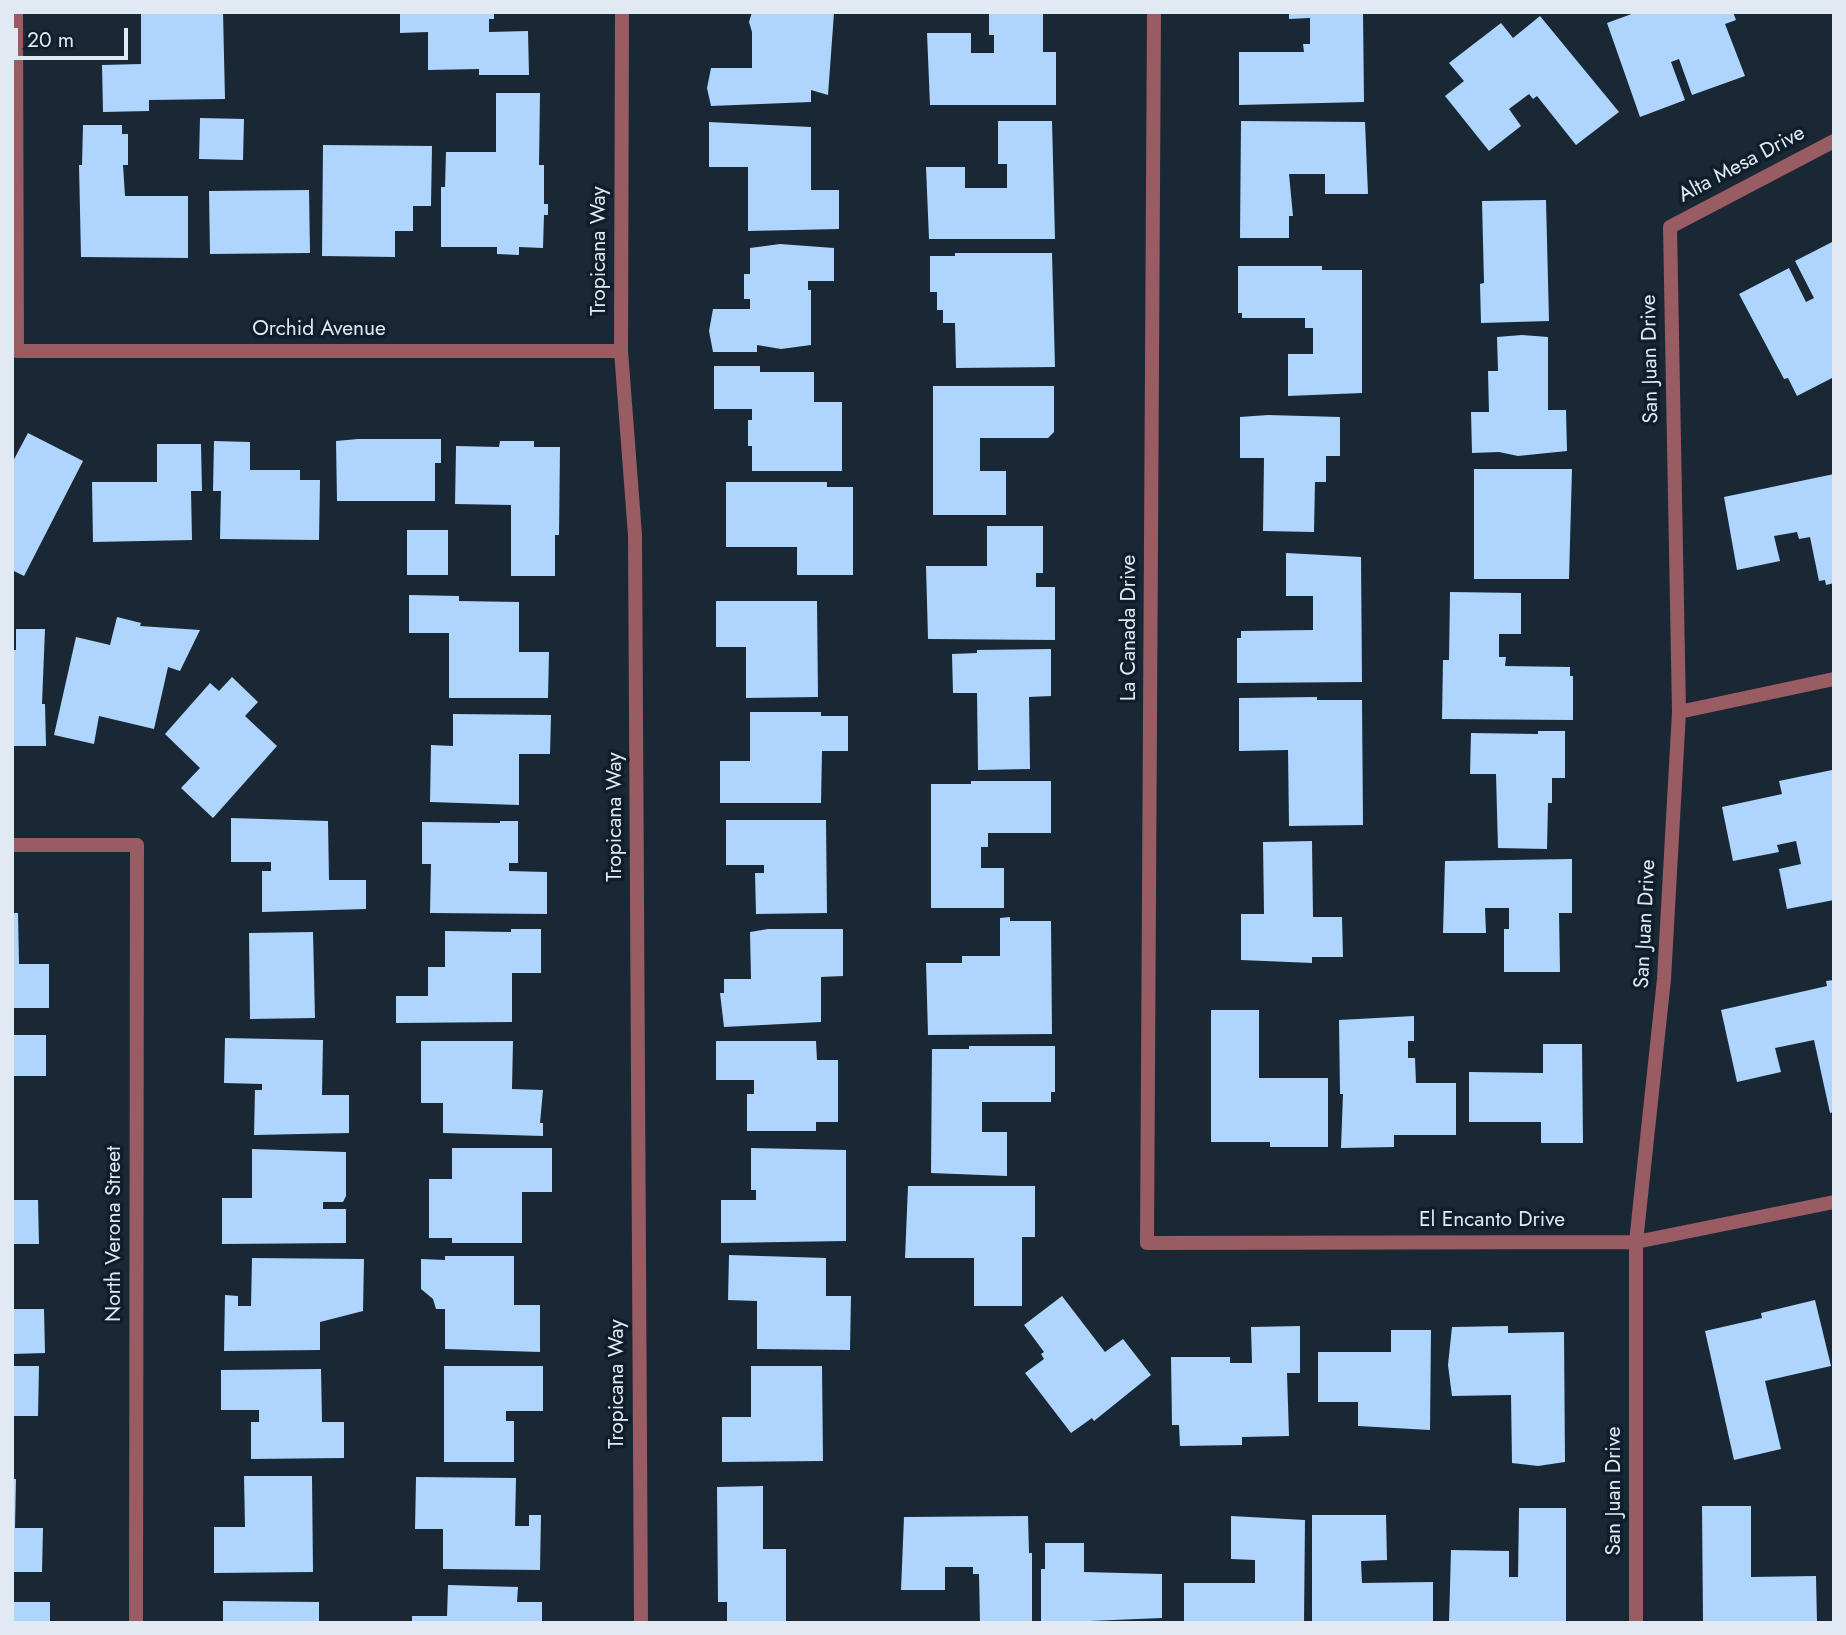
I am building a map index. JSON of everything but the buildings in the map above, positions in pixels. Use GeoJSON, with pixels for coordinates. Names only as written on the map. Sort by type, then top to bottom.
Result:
{"type":"FeatureCollection","features":[{"type":"Feature","properties":{"kind":"street","name":"Orchid Avenue"},"geometry":{"type":"LineString","coordinates":[[16,12],[17,351],[621,351]]}},
{"type":"Feature","properties":{"kind":"street","name":"Tropicana Way"},"geometry":{"type":"LineString","coordinates":[[622,12],[621,351],[635,535],[641,1623]]}},
{"type":"Feature","properties":{"kind":"street","name":"La Canada Drive"},"geometry":{"type":"LineString","coordinates":[[1147,1243],[1154,12]]}},
{"type":"Feature","properties":{"kind":"street","name":"Alta Mesa Drive"},"geometry":{"type":"LineString","coordinates":[[1670,227],[1834,141]]}},
{"type":"Feature","properties":{"kind":"street","name":"San Juan Drive"},"geometry":{"type":"LineString","coordinates":[[1636,1623],[1636,1242],[1664,979],[1679,712],[1670,227]]}},
{"type":"Feature","properties":{"kind":"street"},"geometry":{"type":"LineString","coordinates":[[1679,712],[1834,679]]}},
{"type":"Feature","properties":{"kind":"street","name":"North Verona Street"},"geometry":{"type":"LineString","coordinates":[[12,845],[137,845],[136,1623]]}},
{"type":"Feature","properties":{"kind":"street","name":"El Encanto Drive"},"geometry":{"type":"LineString","coordinates":[[1147,1243],[1636,1242],[1834,1202]]}}]}
